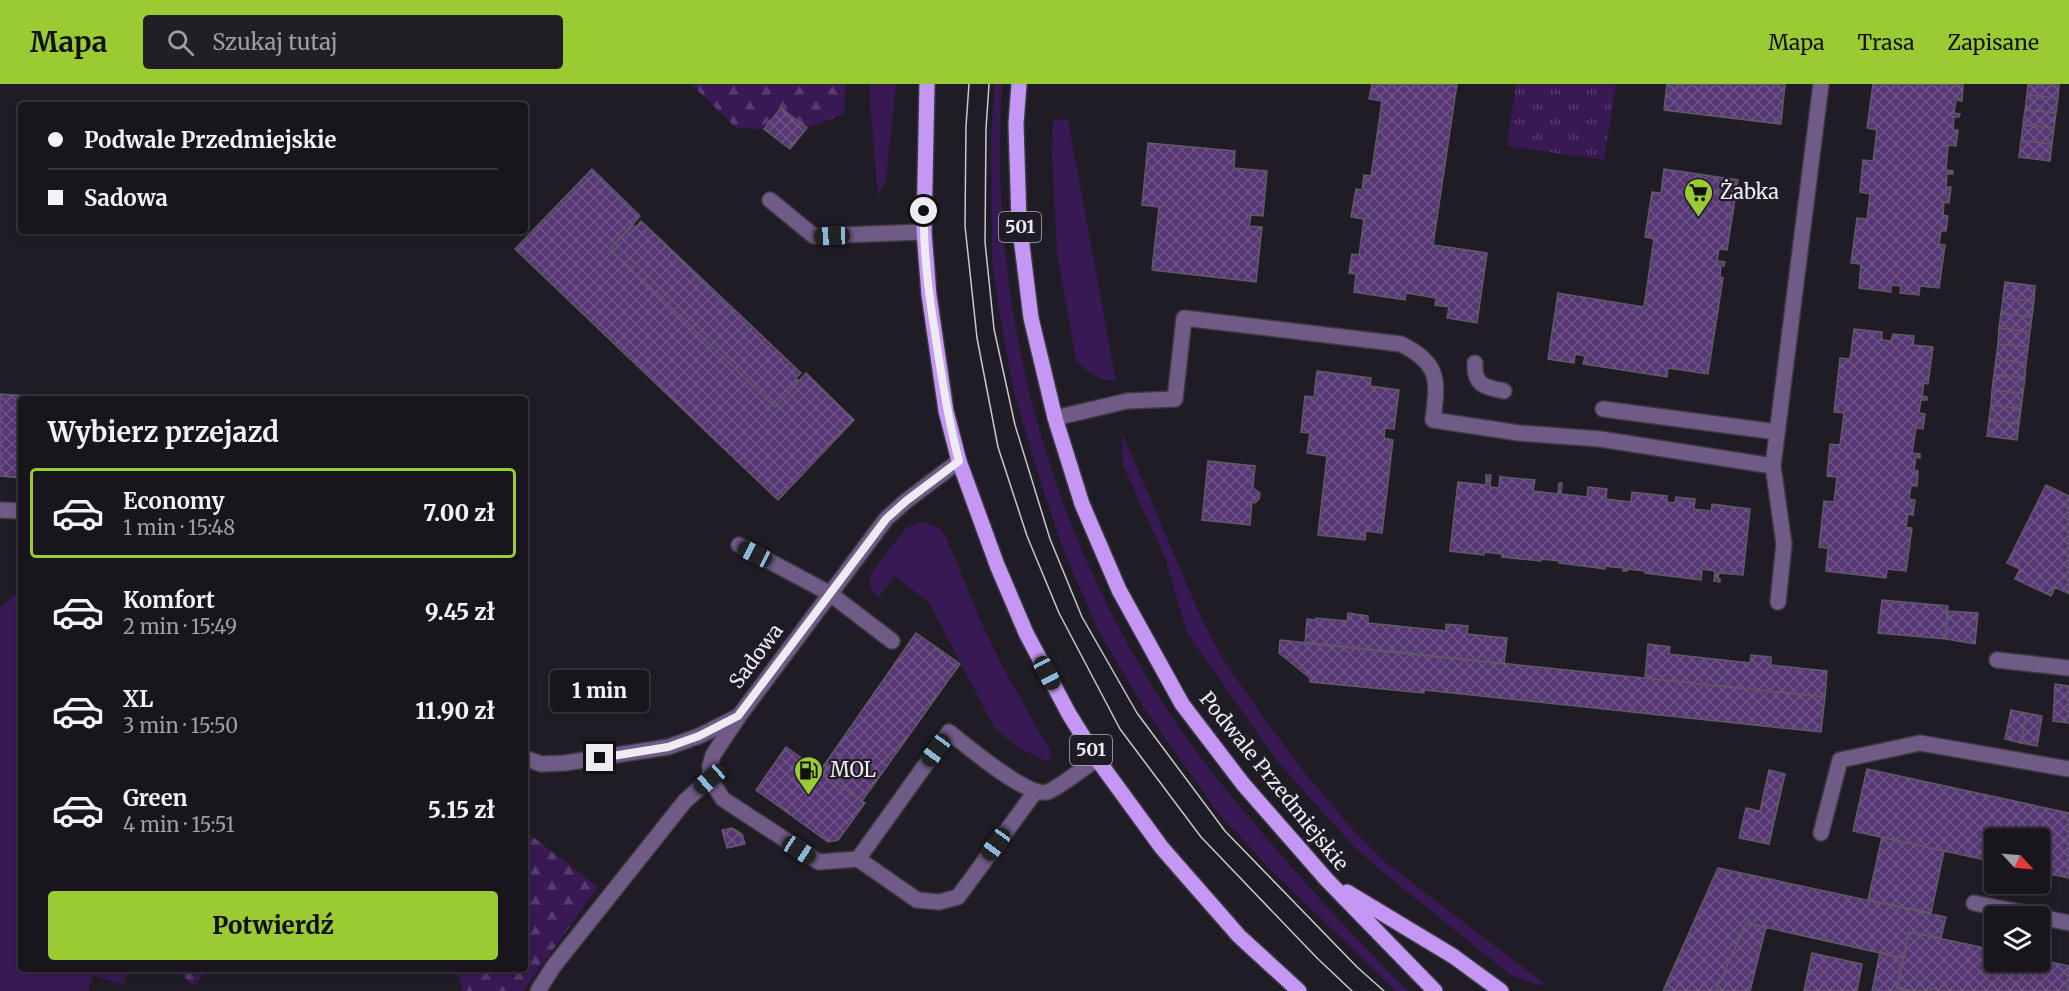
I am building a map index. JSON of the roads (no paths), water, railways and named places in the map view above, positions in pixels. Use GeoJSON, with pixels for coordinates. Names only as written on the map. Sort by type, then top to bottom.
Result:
{"type":"FeatureCollection","features":[{"type":"Feature","properties":{"kind":"main road","name":"501"},"geometry":{"type":"LineString","coordinates":[[927,84],[924,232],[929,295],[946,411],[959,461],[997,565],[1026,633],[1069,714],[1097,759],[1162,848],[1239,936],[1299,991]]}},
{"type":"Feature","properties":{"kind":"main road","name":"Podwale Przedmiejskie"},"geometry":{"type":"LineString","coordinates":[[1019,84],[1017,124],[1019,221],[1031,318],[1055,418],[1082,504],[1119,590],[1182,704],[1243,784],[1327,880],[1436,991]]}},
{"type":"Feature","properties":{"kind":"main road"},"geometry":{"type":"LineString","coordinates":[[1327,880],[1453,956],[1501,991]]}},
{"type":"Feature","properties":{"kind":"street"},"geometry":{"type":"LineString","coordinates":[[1778,602],[1784,544],[1773,466],[1821,84]]}},
{"type":"Feature","properties":{"kind":"street"},"geometry":{"type":"LineString","coordinates":[[770,200],[814,236],[924,232]]}},
{"type":"Feature","properties":{"kind":"street"},"geometry":{"type":"LineString","coordinates":[[1055,418],[1127,401],[1175,399],[1184,318],[1401,345],[1421,354],[1433,370],[1437,388],[1433,420],[1519,433],[1600,439],[1773,466]]}},
{"type":"Feature","properties":{"kind":"street"},"geometry":{"type":"LineString","coordinates":[[1475,363],[1474,375],[1480,384],[1504,391]]}},
{"type":"Feature","properties":{"kind":"street"},"geometry":{"type":"LineString","coordinates":[[1603,409],[1777,432]]}},
{"type":"Feature","properties":{"kind":"street","name":"Sadowa"},"geometry":{"type":"LineString","coordinates":[[528,759],[541,764],[565,763],[668,747],[699,736],[738,716],[886,519],[959,461]]}},
{"type":"Feature","properties":{"kind":"street"},"geometry":{"type":"LineString","coordinates":[[0,510],[18,511]]}},
{"type":"Feature","properties":{"kind":"street"},"geometry":{"type":"LineString","coordinates":[[739,545],[830,593],[892,641]]}},
{"type":"Feature","properties":{"kind":"street"},"geometry":{"type":"LineString","coordinates":[[1997,660],[2069,668]]}},
{"type":"Feature","properties":{"kind":"street"},"geometry":{"type":"LineString","coordinates":[[738,716],[713,755],[710,766],[710,779],[723,799],[819,862],[858,859],[917,900],[939,902],[958,897],[1035,792]]}},
{"type":"Feature","properties":{"kind":"street"},"geometry":{"type":"LineString","coordinates":[[858,859],[949,732],[1009,777],[1035,792],[1047,792],[1097,759]]}},
{"type":"Feature","properties":{"kind":"street"},"geometry":{"type":"LineString","coordinates":[[1821,833],[1840,760],[1920,743],[2069,769]]}},
{"type":"Feature","properties":{"kind":"street"},"geometry":{"type":"LineString","coordinates":[[538,991],[685,801],[710,779]]}},
{"type":"Feature","properties":{"kind":"street"},"geometry":{"type":"LineString","coordinates":[[1974,903],[1988,906]]}},
{"type":"Feature","properties":{"kind":"street"},"geometry":{"type":"LineString","coordinates":[[2050,919],[2069,923]]}},
{"type":"Feature","properties":{"kind":"tram line"},"geometry":{"type":"LineString","coordinates":[[969,84],[966,126],[965,226],[977,338],[998,447],[1027,536],[1059,613],[1120,729],[1201,837],[1317,958],[1352,991]]}},
{"type":"Feature","properties":{"kind":"tram line"},"geometry":{"type":"LineString","coordinates":[[989,84],[986,129],[985,242],[994,329],[1015,425],[1050,539],[1082,617],[1137,713],[1225,831],[1357,967],[1384,991]]}},
{"type":"Feature","properties":{"kind":"place","name":"Żabka"},"geometry":{"type":"Point","coordinates":[1699,218]}},
{"type":"Feature","properties":{"kind":"place","name":"MOL"},"geometry":{"type":"Point","coordinates":[809,796]}}]}
